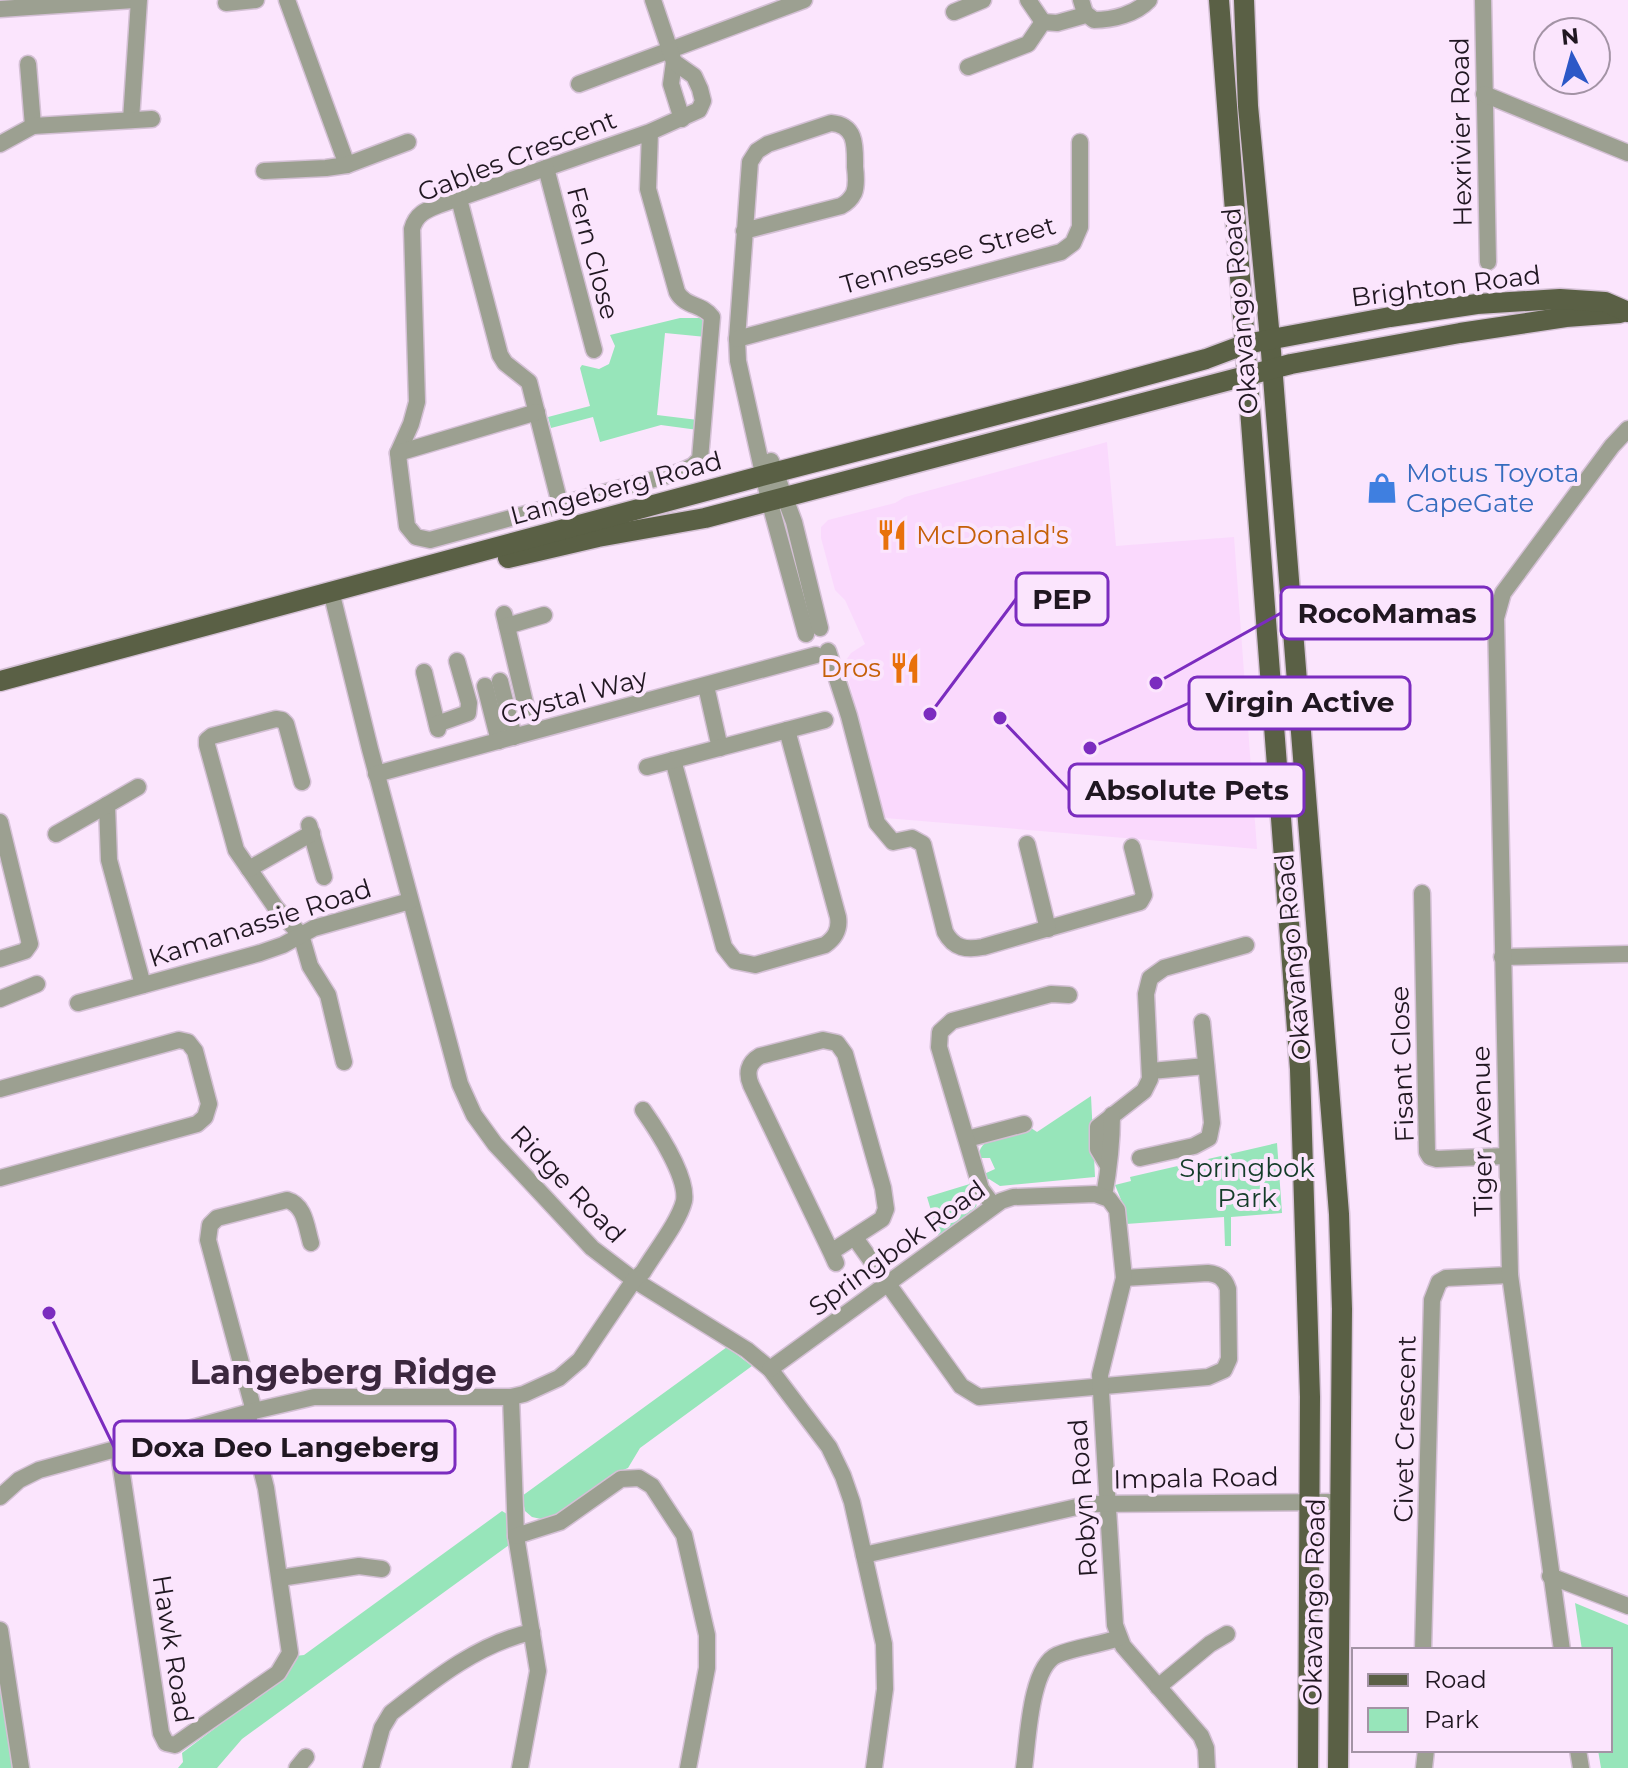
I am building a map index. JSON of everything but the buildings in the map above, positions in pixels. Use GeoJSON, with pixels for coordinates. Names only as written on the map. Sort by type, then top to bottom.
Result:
{"type":"FeatureCollection","features":[{"type":"Feature","properties":{"kind":"main road","name":"Okavango Road"},"geometry":{"type":"LineString","coordinates":[[1219,0],[1300,1069],[1310,1397],[1308,1768]]}},
{"type":"Feature","properties":{"kind":"main road","name":"Okavango Road"},"geometry":{"type":"LineString","coordinates":[[1244,0],[1248,106],[1270,339],[1339,1214],[1342,1309],[1338,1768]]}},
{"type":"Feature","properties":{"kind":"main road","name":"Brighton Road"},"geometry":{"type":"LineString","coordinates":[[1246,344],[1477,304],[1560,299],[1605,302],[1628,312]]}},
{"type":"Feature","properties":{"kind":"main road","name":"Brighton Road"},"geometry":{"type":"LineString","coordinates":[[1246,374],[1358,350],[1460,333],[1566,317],[1628,312]]}},
{"type":"Feature","properties":{"kind":"main road","name":"Langeberg Road"},"geometry":{"type":"LineString","coordinates":[[0,690],[771,474],[1206,359],[1246,344]]}},
{"type":"Feature","properties":{"kind":"main road","name":"Langeberg Road"},"geometry":{"type":"LineString","coordinates":[[0,681],[333,596],[556,546],[675,525],[1246,374]]}},
{"type":"Feature","properties":{"kind":"street"},"geometry":{"type":"LineString","coordinates":[[0,9],[35,4],[136,0],[131,120]]}},
{"type":"Feature","properties":{"kind":"street"},"geometry":{"type":"LineString","coordinates":[[226,3],[256,0]]}},
{"type":"Feature","properties":{"kind":"street"},"geometry":{"type":"LineString","coordinates":[[287,0],[347,165]]}},
{"type":"Feature","properties":{"kind":"street"},"geometry":{"type":"LineString","coordinates":[[653,0],[672,56],[671,84],[682,119],[699,110],[703,101],[694,76],[672,56]]}},
{"type":"Feature","properties":{"kind":"street"},"geometry":{"type":"LineString","coordinates":[[579,84],[672,56],[804,0]]}},
{"type":"Feature","properties":{"kind":"street"},"geometry":{"type":"LineString","coordinates":[[954,12],[983,0]]}},
{"type":"Feature","properties":{"kind":"street"},"geometry":{"type":"LineString","coordinates":[[1028,0],[1043,22]]}},
{"type":"Feature","properties":{"kind":"street"},"geometry":{"type":"LineString","coordinates":[[1043,22],[1057,23],[1083,7],[1094,20],[1115,19],[1149,0]]}},
{"type":"Feature","properties":{"kind":"street","name":"Hexrivier Road"},"geometry":{"type":"LineString","coordinates":[[1483,0],[1488,262]]}},
{"type":"Feature","properties":{"kind":"street"},"geometry":{"type":"LineString","coordinates":[[968,67],[1028,44],[1043,22]]}},
{"type":"Feature","properties":{"kind":"street"},"geometry":{"type":"LineString","coordinates":[[28,64],[33,126]]}},
{"type":"Feature","properties":{"kind":"street"},"geometry":{"type":"LineString","coordinates":[[1484,94],[1628,153]]}},
{"type":"Feature","properties":{"kind":"street"},"geometry":{"type":"LineString","coordinates":[[0,144],[33,126],[152,119]]}},
{"type":"Feature","properties":{"kind":"street","name":"Gables Crescent"},"geometry":{"type":"LineString","coordinates":[[650,132],[648,189],[677,292],[685,302],[711,314],[713,322],[701,456],[696,464],[680,472],[423,540],[410,532],[407,526],[398,453],[417,402],[412,229],[421,214],[682,119]]}},
{"type":"Feature","properties":{"kind":"street"},"geometry":{"type":"LineString","coordinates":[[744,231],[841,206],[849,201],[856,185],[855,143],[850,131],[841,124],[831,123],[768,144],[757,151],[748,168],[737,339],[738,361],[753,431],[771,474],[776,498],[794,522],[816,645],[834,669],[877,823],[893,842],[912,838],[923,844],[945,932],[950,940],[970,949],[1140,902],[1144,895],[1132,847]]}},
{"type":"Feature","properties":{"kind":"street"},"geometry":{"type":"LineString","coordinates":[[264,171],[347,165],[408,142]]}},
{"type":"Feature","properties":{"kind":"street","name":"Tennessee Street"},"geometry":{"type":"LineString","coordinates":[[737,339],[1068,248],[1080,227],[1080,142]]}},
{"type":"Feature","properties":{"kind":"street","name":"Fern Close"},"geometry":{"type":"LineString","coordinates":[[546,168],[594,350]]}},
{"type":"Feature","properties":{"kind":"street"},"geometry":{"type":"LineString","coordinates":[[459,199],[500,355],[505,363],[529,382],[560,504]]}},
{"type":"Feature","properties":{"kind":"street"},"geometry":{"type":"LineString","coordinates":[[398,453],[537,412]]}},
{"type":"Feature","properties":{"kind":"street","name":"Tiger Avenue"},"geometry":{"type":"LineString","coordinates":[[1562,1648],[1510,1275],[1498,606],[1503,593],[1612,446],[1628,429]]}},
{"type":"Feature","properties":{"kind":"street","name":"Ridge Road"},"geometry":{"type":"LineString","coordinates":[[333,596],[410,901],[460,1084],[474,1115],[545,1201],[592,1248],[634,1280],[747,1350],[770,1369],[834,1456],[848,1489],[886,1661],[884,1703],[874,1768]]}},
{"type":"Feature","properties":{"kind":"street"},"geometry":{"type":"LineString","coordinates":[[527,711],[505,620],[544,615]]}},
{"type":"Feature","properties":{"kind":"street","name":"Crystal Way"},"geometry":{"type":"LineString","coordinates":[[376,774],[706,686],[784,663],[816,645]]}},
{"type":"Feature","properties":{"kind":"street"},"geometry":{"type":"LineString","coordinates":[[424,672],[437,726],[468,713],[457,661]]}},
{"type":"Feature","properties":{"kind":"street"},"geometry":{"type":"LineString","coordinates":[[466,692],[518,676]]}},
{"type":"Feature","properties":{"kind":"street"},"geometry":{"type":"LineString","coordinates":[[493,684],[506,739]]}},
{"type":"Feature","properties":{"kind":"street"},"geometry":{"type":"LineString","coordinates":[[706,686],[720,748]]}},
{"type":"Feature","properties":{"kind":"street"},"geometry":{"type":"LineString","coordinates":[[302,782],[286,724],[282,720],[212,736],[207,740],[236,850],[276,908],[301,935],[310,966],[328,995],[344,1062]]}},
{"type":"Feature","properties":{"kind":"street"},"geometry":{"type":"LineString","coordinates":[[647,767],[825,720]]}},
{"type":"Feature","properties":{"kind":"street"},"geometry":{"type":"LineString","coordinates":[[673,760],[724,947],[735,961],[755,965],[825,945],[832,941],[839,928],[787,730]]}},
{"type":"Feature","properties":{"kind":"street"},"geometry":{"type":"LineString","coordinates":[[56,834],[138,787]]}},
{"type":"Feature","properties":{"kind":"street"},"geometry":{"type":"LineString","coordinates":[[107,805],[109,860],[143,985]]}},
{"type":"Feature","properties":{"kind":"street"},"geometry":{"type":"LineString","coordinates":[[0,822],[30,944],[25,951],[0,959]]}},
{"type":"Feature","properties":{"kind":"street"},"geometry":{"type":"LineString","coordinates":[[249,869],[310,828],[324,877]]}},
{"type":"Feature","properties":{"kind":"street"},"geometry":{"type":"LineString","coordinates":[[1027,844],[1048,929]]}},
{"type":"Feature","properties":{"kind":"street","name":"Fisant Close"},"geometry":{"type":"LineString","coordinates":[[1422,893],[1427,1152],[1437,1159],[1506,1156]]}},
{"type":"Feature","properties":{"kind":"street","name":"Kamanassie Road"},"geometry":{"type":"LineString","coordinates":[[78,1003],[260,953],[338,920],[410,901]]}},
{"type":"Feature","properties":{"kind":"street"},"geometry":{"type":"LineString","coordinates":[[1106,1197],[1107,1164],[1112,1153],[1112,1115],[1148,1086],[1151,1071],[1146,994],[1150,978],[1164,968],[1246,945]]}},
{"type":"Feature","properties":{"kind":"street"},"geometry":{"type":"LineString","coordinates":[[1502,957],[1628,954]]}},
{"type":"Feature","properties":{"kind":"street"},"geometry":{"type":"LineString","coordinates":[[0,999],[37,984]]}},
{"type":"Feature","properties":{"kind":"street"},"geometry":{"type":"LineString","coordinates":[[993,1205],[981,1189],[939,1047],[939,1036],[942,1028],[952,1021],[1051,994],[1069,995]]}},
{"type":"Feature","properties":{"kind":"street"},"geometry":{"type":"LineString","coordinates":[[1140,1158],[1194,1146],[1209,1138],[1212,1123],[1202,1022]]}},
{"type":"Feature","properties":{"kind":"street"},"geometry":{"type":"LineString","coordinates":[[0,1089],[179,1040],[188,1042],[195,1051],[209,1104],[205,1117],[197,1124],[0,1178]]}},
{"type":"Feature","properties":{"kind":"street"},"geometry":{"type":"LineString","coordinates":[[823,1040],[834,1041],[843,1049],[883,1188],[886,1209],[882,1219],[855,1238],[833,1258],[751,1085],[748,1070],[760,1056],[823,1040]]}},
{"type":"Feature","properties":{"kind":"street"},"geometry":{"type":"LineString","coordinates":[[1151,1071],[1206,1066]]}},
{"type":"Feature","properties":{"kind":"street"},"geometry":{"type":"LineString","coordinates":[[0,1497],[11,1485],[28,1475],[251,1412],[321,1396],[511,1397],[547,1385],[570,1370],[588,1350],[634,1280],[643,1272],[678,1214],[684,1198],[681,1180],[658,1132],[643,1110]]}},
{"type":"Feature","properties":{"kind":"street"},"geometry":{"type":"LineString","coordinates":[[967,1139],[1024,1124]]}},
{"type":"Feature","properties":{"kind":"street","name":"Springbok Road"},"geometry":{"type":"LineString","coordinates":[[770,1369],[887,1286],[993,1205],[1013,1197],[1095,1194],[1106,1197]]}},
{"type":"Feature","properties":{"kind":"street","name":"Robyn Road"},"geometry":{"type":"LineString","coordinates":[[1106,1197],[1117,1210],[1124,1278],[1100,1375],[1114,1614],[1119,1638],[1201,1736],[1206,1748],[1207,1768]]}},
{"type":"Feature","properties":{"kind":"street","name":"Hawk Road"},"geometry":{"type":"LineString","coordinates":[[118,1448],[161,1733],[166,1743],[175,1745],[284,1666],[290,1646],[266,1488],[208,1230],[213,1221],[222,1216],[287,1200],[295,1202],[302,1210],[311,1243]]}},
{"type":"Feature","properties":{"kind":"street"},"geometry":{"type":"LineString","coordinates":[[855,1238],[961,1386],[970,1394],[984,1398],[1214,1376],[1224,1370],[1229,1359],[1228,1289],[1220,1277],[1208,1273],[1124,1278]]}},
{"type":"Feature","properties":{"kind":"street","name":"Civet Crescent"},"geometry":{"type":"LineString","coordinates":[[1423,1648],[1432,1300],[1439,1282],[1446,1278],[1510,1275]]}},
{"type":"Feature","properties":{"kind":"street"},"geometry":{"type":"LineString","coordinates":[[511,1397],[516,1536],[537,1678],[520,1768]]}},
{"type":"Feature","properties":{"kind":"street"},"geometry":{"type":"LineString","coordinates":[[516,1536],[560,1522],[625,1478],[639,1478],[652,1486],[684,1535],[707,1635],[708,1658],[688,1768]]}},
{"type":"Feature","properties":{"kind":"street","name":"Impala Road"},"geometry":{"type":"LineString","coordinates":[[864,1555],[1107,1502],[1341,1502]]}},
{"type":"Feature","properties":{"kind":"street"},"geometry":{"type":"LineString","coordinates":[[280,1578],[359,1566],[382,1569]]}},
{"type":"Feature","properties":{"kind":"street"},"geometry":{"type":"LineString","coordinates":[[1550,1576],[1627,1604]]}},
{"type":"Feature","properties":{"kind":"street"},"geometry":{"type":"LineString","coordinates":[[0,1630],[21,1768]]}},
{"type":"Feature","properties":{"kind":"street"},"geometry":{"type":"LineString","coordinates":[[371,1768],[384,1721],[391,1713],[478,1652],[503,1639],[532,1632]]}},
{"type":"Feature","properties":{"kind":"street"},"geometry":{"type":"LineString","coordinates":[[1158,1687],[1210,1644],[1227,1634]]}},
{"type":"Feature","properties":{"kind":"street"},"geometry":{"type":"LineString","coordinates":[[1024,1768],[1037,1681],[1044,1665],[1057,1655],[1119,1638]]}},
{"type":"Feature","properties":{"kind":"shaded area"},"geometry":{"type":"Polygon","coordinates":[[[1107,442],[1116,546],[1234,537],[1257,849],[885,818],[844,663],[851,653],[865,644],[845,600],[835,590],[821,527],[828,520],[895,503],[905,497],[1107,442]]]}},
{"type":"Feature","properties":{"kind":"green space"},"geometry":{"type":"Polygon","coordinates":[[[680,318],[703,318],[703,323],[707,323],[706,337],[665,333],[657,415],[698,420],[698,430],[661,425],[600,442],[593,417],[551,428],[548,417],[590,406],[580,368],[582,365],[599,369],[609,364],[615,346],[610,335],[680,318]]]}},
{"type":"Feature","properties":{"kind":"green space"},"geometry":{"type":"Polygon","coordinates":[[[1091,1096],[1095,1177],[1000,1186],[989,1179],[985,1180],[984,1174],[995,1169],[990,1158],[979,1158],[984,1144],[998,1136],[1031,1128],[1037,1132],[1091,1096]]]}},
{"type":"Feature","properties":{"kind":"green space","name":"Springbok Park"},"geometry":{"type":"Polygon","coordinates":[[[1277,1143],[1282,1213],[1231,1217],[1231,1246],[1225,1246],[1224,1217],[1126,1224],[1124,1207],[1115,1185],[1131,1181],[1130,1177],[1277,1143]]]}},
{"type":"Feature","properties":{"kind":"green space"},"geometry":{"type":"Polygon","coordinates":[[[973,1183],[978,1200],[976,1207],[939,1237],[927,1197],[973,1183]]]}},
{"type":"Feature","properties":{"kind":"green space"},"geometry":{"type":"Polygon","coordinates":[[[727,1347],[752,1366],[640,1448],[628,1468],[611,1475],[559,1513],[541,1519],[525,1511],[522,1496],[727,1347]]]}},
{"type":"Feature","properties":{"kind":"green space"},"geometry":{"type":"Polygon","coordinates":[[[502,1511],[507,1514],[509,1545],[242,1739],[217,1768],[178,1768],[183,1762],[182,1753],[278,1681],[287,1673],[295,1656],[304,1655],[502,1511]]]}},
{"type":"Feature","properties":{"kind":"green space"},"geometry":{"type":"Polygon","coordinates":[[[1575,1603],[1628,1625],[1628,1768],[1601,1768],[1598,1752],[1612,1752],[1612,1648],[1582,1648],[1575,1603]]]}},
{"type":"Feature","properties":{"kind":"green space"},"geometry":{"type":"Polygon","coordinates":[[[0,1686],[12,1768],[0,1768],[0,1686]]]}},
{"type":"Feature","properties":{"kind":"place","name":"Motus Toyota CapeGate"},"geometry":{"type":"Point","coordinates":[1382,488]}},
{"type":"Feature","properties":{"kind":"place","name":"McDonald's"},"geometry":{"type":"Point","coordinates":[892,535]}},
{"type":"Feature","properties":{"kind":"place","name":"Dros"},"geometry":{"type":"Point","coordinates":[905,668]}},
{"type":"Feature","properties":{"kind":"place","name":"RocoMamas"},"geometry":{"type":"Point","coordinates":[1156,683]}},
{"type":"Feature","properties":{"kind":"place","name":"PEP"},"geometry":{"type":"Point","coordinates":[930,714]}},
{"type":"Feature","properties":{"kind":"place","name":"Absolute Pets"},"geometry":{"type":"Point","coordinates":[1000,718]}},
{"type":"Feature","properties":{"kind":"place","name":"Virgin Active"},"geometry":{"type":"Point","coordinates":[1090,748]}},
{"type":"Feature","properties":{"kind":"place","name":"Doxa Deo Langeberg"},"geometry":{"type":"Point","coordinates":[49,1313]}},
{"type":"Feature","properties":{"kind":"district","name":"Langeberg Ridge"},"geometry":{"type":"Point","coordinates":[343,1372]}}]}
